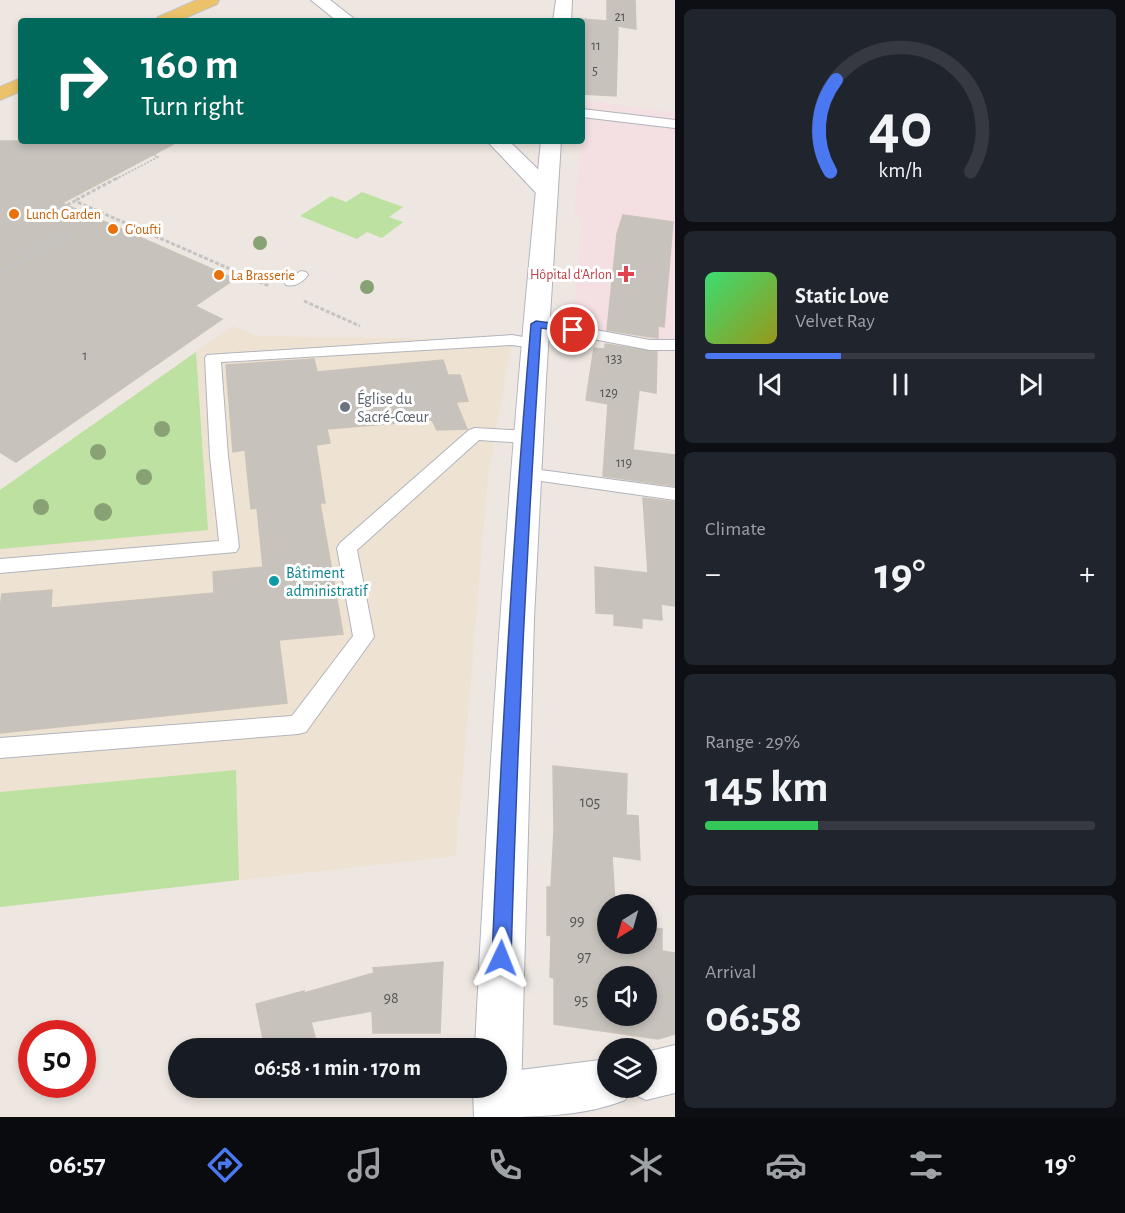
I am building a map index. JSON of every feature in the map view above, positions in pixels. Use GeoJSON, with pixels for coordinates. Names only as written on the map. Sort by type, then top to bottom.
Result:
{"type":"FeatureCollection","features":[{"type":"Feature","properties":{"kind":"main road"},"geometry":{"type":"LineString","coordinates":[[171,18],[211,0]]}},
{"type":"Feature","properties":{"kind":"main road"},"geometry":{"type":"LineString","coordinates":[[320,0],[344,18]]}},
{"type":"Feature","properties":{"kind":"main road"},"geometry":{"type":"LineString","coordinates":[[562,18],[564,0]]}},
{"type":"Feature","properties":{"kind":"main road"},"geometry":{"type":"LineString","coordinates":[[0,94],[18,85]]}},
{"type":"Feature","properties":{"kind":"main road"},"geometry":{"type":"LineString","coordinates":[[500,144],[547,191]]}},
{"type":"Feature","properties":{"kind":"main road"},"geometry":{"type":"LineString","coordinates":[[504,144],[517,149],[551,147],[528,437],[505,842],[498,1107],[597,1085]]}},
{"type":"Feature","properties":{"kind":"main road"},"geometry":{"type":"LineString","coordinates":[[657,1073],[675,1069]]}},
{"type":"Feature","properties":{"kind":"lane"},"geometry":{"type":"LineString","coordinates":[[585,113],[675,124]]}},
{"type":"Feature","properties":{"kind":"lane"},"geometry":{"type":"LineString","coordinates":[[0,566],[229,547],[219,456],[213,358],[512,340],[535,333],[596,333],[606,338],[650,345],[669,344]]}},
{"type":"Feature","properties":{"kind":"lane"},"geometry":{"type":"LineString","coordinates":[[0,748],[298,725],[364,637],[347,548],[475,434],[528,437]]}},
{"type":"Feature","properties":{"kind":"lane"},"geometry":{"type":"LineString","coordinates":[[526,474],[675,494]]}},
{"type":"Feature","properties":{"kind":"path"},"geometry":{"type":"LineString","coordinates":[[75,201],[158,157],[153,155]]}},
{"type":"Feature","properties":{"kind":"path"},"geometry":{"type":"LineString","coordinates":[[0,272],[71,233]]}},
{"type":"Feature","properties":{"kind":"shaded area","name":"Hôpital d'Arlon"},"geometry":{"type":"Polygon","coordinates":[[[586,100],[675,113],[675,353],[572,337],[582,219],[574,213],[581,144],[585,144],[586,100]]]}},
{"type":"Feature","properties":{"kind":"shaded area"},"geometry":{"type":"Polygon","coordinates":[[[233,326],[257,336],[512,340],[488,478],[456,856],[0,907],[0,490],[233,326]]]}},
{"type":"Feature","properties":{"kind":"green space"},"geometry":{"type":"Polygon","coordinates":[[[362,192],[403,207],[389,217],[403,222],[382,238],[367,232],[357,239],[300,216],[331,196],[346,202],[362,192]]]}},
{"type":"Feature","properties":{"kind":"green space"},"geometry":{"type":"Polygon","coordinates":[[[196,352],[208,530],[0,549],[0,490],[196,352]]]}},
{"type":"Feature","properties":{"kind":"green space"},"geometry":{"type":"Polygon","coordinates":[[[236,770],[239,880],[0,907],[0,792],[236,770]]]}},
{"type":"Feature","properties":{"kind":"building"},"geometry":{"type":"Polygon","coordinates":[[[607,0],[635,0],[636,29],[618,26],[616,96],[585,94],[585,19],[607,21],[607,0]]]}},
{"type":"Feature","properties":{"kind":"building"},"geometry":{"type":"Polygon","coordinates":[[[0,141],[18,141],[18,144],[173,144],[62,203],[235,279],[195,306],[222,319],[16,462],[0,452],[0,141]]]}},
{"type":"Feature","properties":{"kind":"building"},"geometry":{"type":"Polygon","coordinates":[[[623,215],[673,222],[664,327],[658,326],[658,338],[607,330],[617,234],[623,215]]]}},
{"type":"Feature","properties":{"kind":"building"},"geometry":{"type":"Polygon","coordinates":[[[605,344],[657,352],[656,393],[639,390],[633,450],[675,455],[675,486],[603,476],[608,404],[586,400],[594,348],[605,349],[605,344]]]}},
{"type":"Feature","properties":{"kind":"building","name":"Bâtiment administratif"},"geometry":{"type":"Polygon","coordinates":[[[314,359],[317,372],[443,360],[448,375],[460,375],[468,401],[456,402],[467,429],[437,430],[432,420],[327,429],[330,443],[316,445],[325,503],[320,503],[343,634],[279,640],[287,703],[0,733],[2,594],[52,590],[51,608],[214,593],[213,572],[263,567],[257,508],[251,509],[245,450],[233,452],[226,365],[314,359]]]}},
{"type":"Feature","properties":{"kind":"building"},"geometry":{"type":"Polygon","coordinates":[[[643,498],[675,502],[675,606],[661,604],[662,620],[642,618],[642,628],[614,625],[614,614],[596,613],[595,567],[648,573],[643,498]]]}},
{"type":"Feature","properties":{"kind":"building"},"geometry":{"type":"Polygon","coordinates":[[[553,766],[627,774],[626,815],[638,816],[640,860],[612,856],[614,894],[597,894],[597,954],[657,954],[657,928],[662,929],[662,951],[675,953],[675,1034],[658,1039],[554,1024],[554,978],[550,977],[551,936],[547,935],[547,887],[551,887],[554,830],[553,766]]]}},
{"type":"Feature","properties":{"kind":"building"},"geometry":{"type":"Polygon","coordinates":[[[443,962],[440,1033],[373,1033],[372,1011],[311,1022],[315,1038],[263,1038],[256,1004],[374,973],[373,968],[443,962]]]}},
{"type":"Feature","properties":{"kind":"place","name":"Lunch Garden"},"geometry":{"type":"Point","coordinates":[14,214]}},
{"type":"Feature","properties":{"kind":"place","name":"G'oufti"},"geometry":{"type":"Point","coordinates":[113,229]}},
{"type":"Feature","properties":{"kind":"place","name":"Hôpital d'Arlon"},"geometry":{"type":"Point","coordinates":[626,274]}},
{"type":"Feature","properties":{"kind":"place","name":"La Brasserie"},"geometry":{"type":"Point","coordinates":[219,275]}},
{"type":"Feature","properties":{"kind":"place","name":"Église du Sacré-Cœur"},"geometry":{"type":"Point","coordinates":[345,407]}},
{"type":"Feature","properties":{"kind":"place","name":"Bâtiment administratif"},"geometry":{"type":"Point","coordinates":[274,581]}},
{"type":"Feature","properties":{"kind":"route"},"geometry":{"type":"LineString","coordinates":[[501,958],[506,819],[536,324],[573,330]]}}]}
